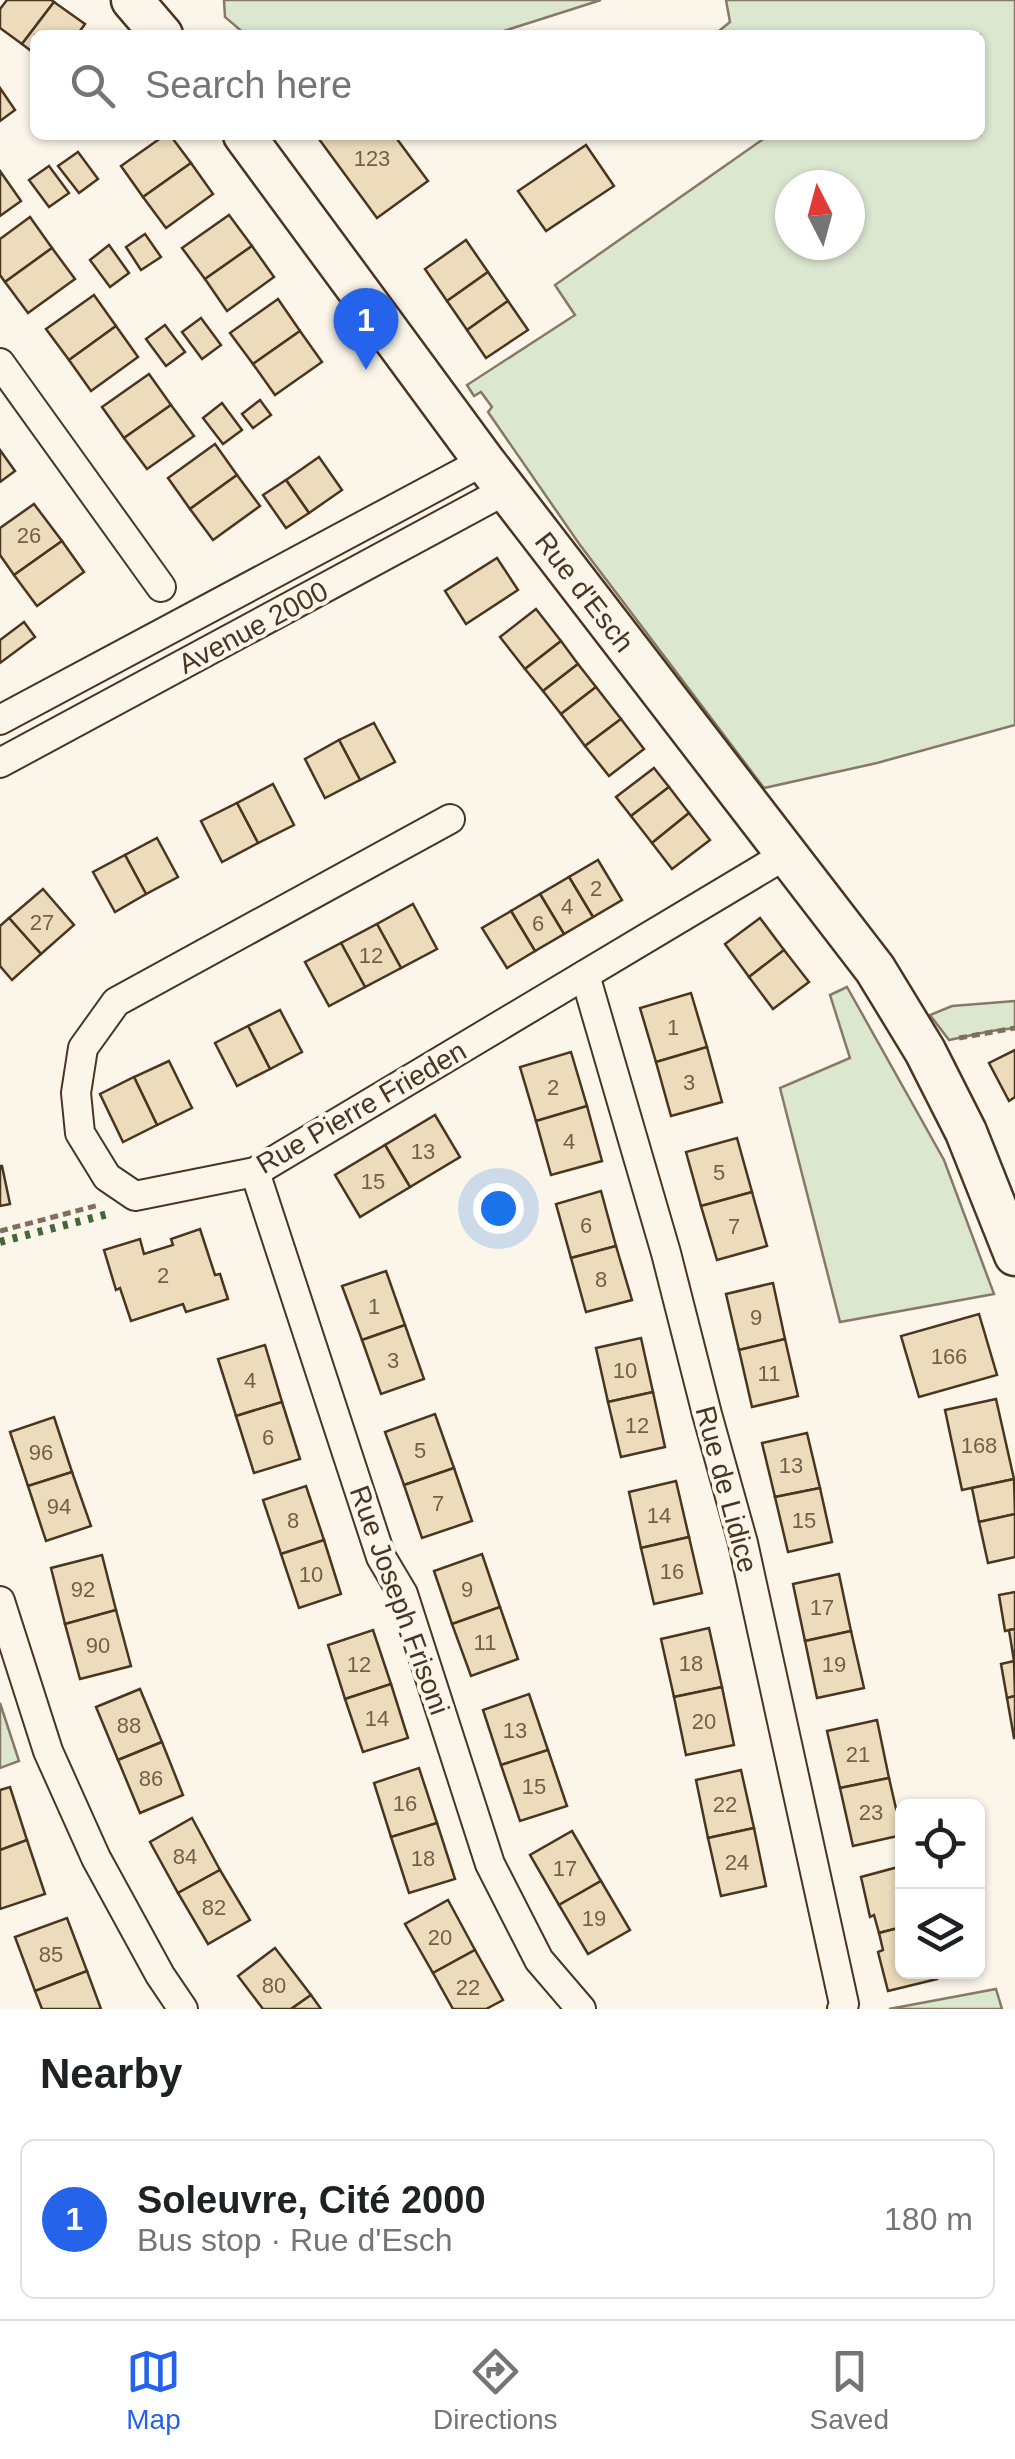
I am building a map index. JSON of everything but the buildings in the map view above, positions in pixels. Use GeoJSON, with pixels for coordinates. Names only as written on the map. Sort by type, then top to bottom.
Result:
{"type":"FeatureCollection","features":[{"type":"Feature","properties":{"kind":"main road"},"geometry":{"type":"LineString","coordinates":[[136,2],[158,30]]}},
{"type":"Feature","properties":{"kind":"main road","name":"Rue d'Esch"},"geometry":{"type":"LineString","coordinates":[[248,140],[495,476],[876,969],[925,1050],[966,1132],[1015,1255]]}},
{"type":"Feature","properties":{"kind":"street"},"geometry":{"type":"LineString","coordinates":[[0,363],[160,587]]}},
{"type":"Feature","properties":{"kind":"street","name":"Avenue 2000"},"geometry":{"type":"LineString","coordinates":[[0,720],[495,476]]}},
{"type":"Feature","properties":{"kind":"street","name":"Avenue 2000"},"geometry":{"type":"LineString","coordinates":[[0,763],[495,476]]}},
{"type":"Feature","properties":{"kind":"street"},"geometry":{"type":"LineString","coordinates":[[135,1196],[107,1177],[80,1133],[76,1094],[82,1048],[116,1002],[450,819]]}},
{"type":"Feature","properties":{"kind":"street","name":"Rue Pierre Frieden"},"geometry":{"type":"LineString","coordinates":[[135,1196],[255,1172],[787,854]]}},
{"type":"Feature","properties":{"kind":"street","name":"Rue de Lidice"},"geometry":{"type":"LineString","coordinates":[[585,975],[666,1253],[743,1542],[842,2009]]}},
{"type":"Feature","properties":{"kind":"street","name":"Rue Joseph Frisoni"},"geometry":{"type":"LineString","coordinates":[[255,1172],[382,1557],[402,1594],[490,1864],[540,1960],[581,2009]]}},
{"type":"Feature","properties":{"kind":"street"},"geometry":{"type":"LineString","coordinates":[[0,1601],[48,1750],[96,1858],[160,1976],[183,2009]]}},
{"type":"Feature","properties":{"kind":"path"},"geometry":{"type":"LineString","coordinates":[[925,1050],[949,1040],[1015,1028]]}},
{"type":"Feature","properties":{"kind":"path"},"geometry":{"type":"LineString","coordinates":[[0,1231],[135,1196]]}},
{"type":"Feature","properties":{"kind":"green space"},"geometry":{"type":"Polygon","coordinates":[[[224,0],[601,0],[507,30],[240,30],[225,17],[224,0]]]}},
{"type":"Feature","properties":{"kind":"green space"},"geometry":{"type":"Polygon","coordinates":[[[726,0],[1015,0],[1015,725],[877,763],[764,788],[580,545],[488,412],[492,407],[481,392],[474,396],[467,385],[575,315],[555,285],[762,140],[985,140],[985,30],[720,30],[730,22],[726,0]]]}},
{"type":"Feature","properties":{"kind":"green space"},"geometry":{"type":"Polygon","coordinates":[[[847,987],[944,1160],[994,1294],[840,1322],[780,1088],[850,1058],[830,995],[847,987]]]}},
{"type":"Feature","properties":{"kind":"green space"},"geometry":{"type":"Polygon","coordinates":[[[1015,1001],[1015,1028],[949,1040],[930,1015],[952,1006],[1015,1001]]]}},
{"type":"Feature","properties":{"kind":"green space"},"geometry":{"type":"Polygon","coordinates":[[[0,1703],[19,1761],[0,1768],[0,1703]]]}},
{"type":"Feature","properties":{"kind":"green space"},"geometry":{"type":"Polygon","coordinates":[[[996,1989],[1002,2009],[889,2009],[996,1989]]]}},
{"type":"Feature","properties":{"kind":"hedge"},"geometry":{"type":"LineString","coordinates":[[0,1242],[112,1213]]}},
{"type":"Feature","properties":{"kind":"place","name":"Soleuvre, Cité 2000"},"geometry":{"type":"Point","coordinates":[366,370]}}]}
